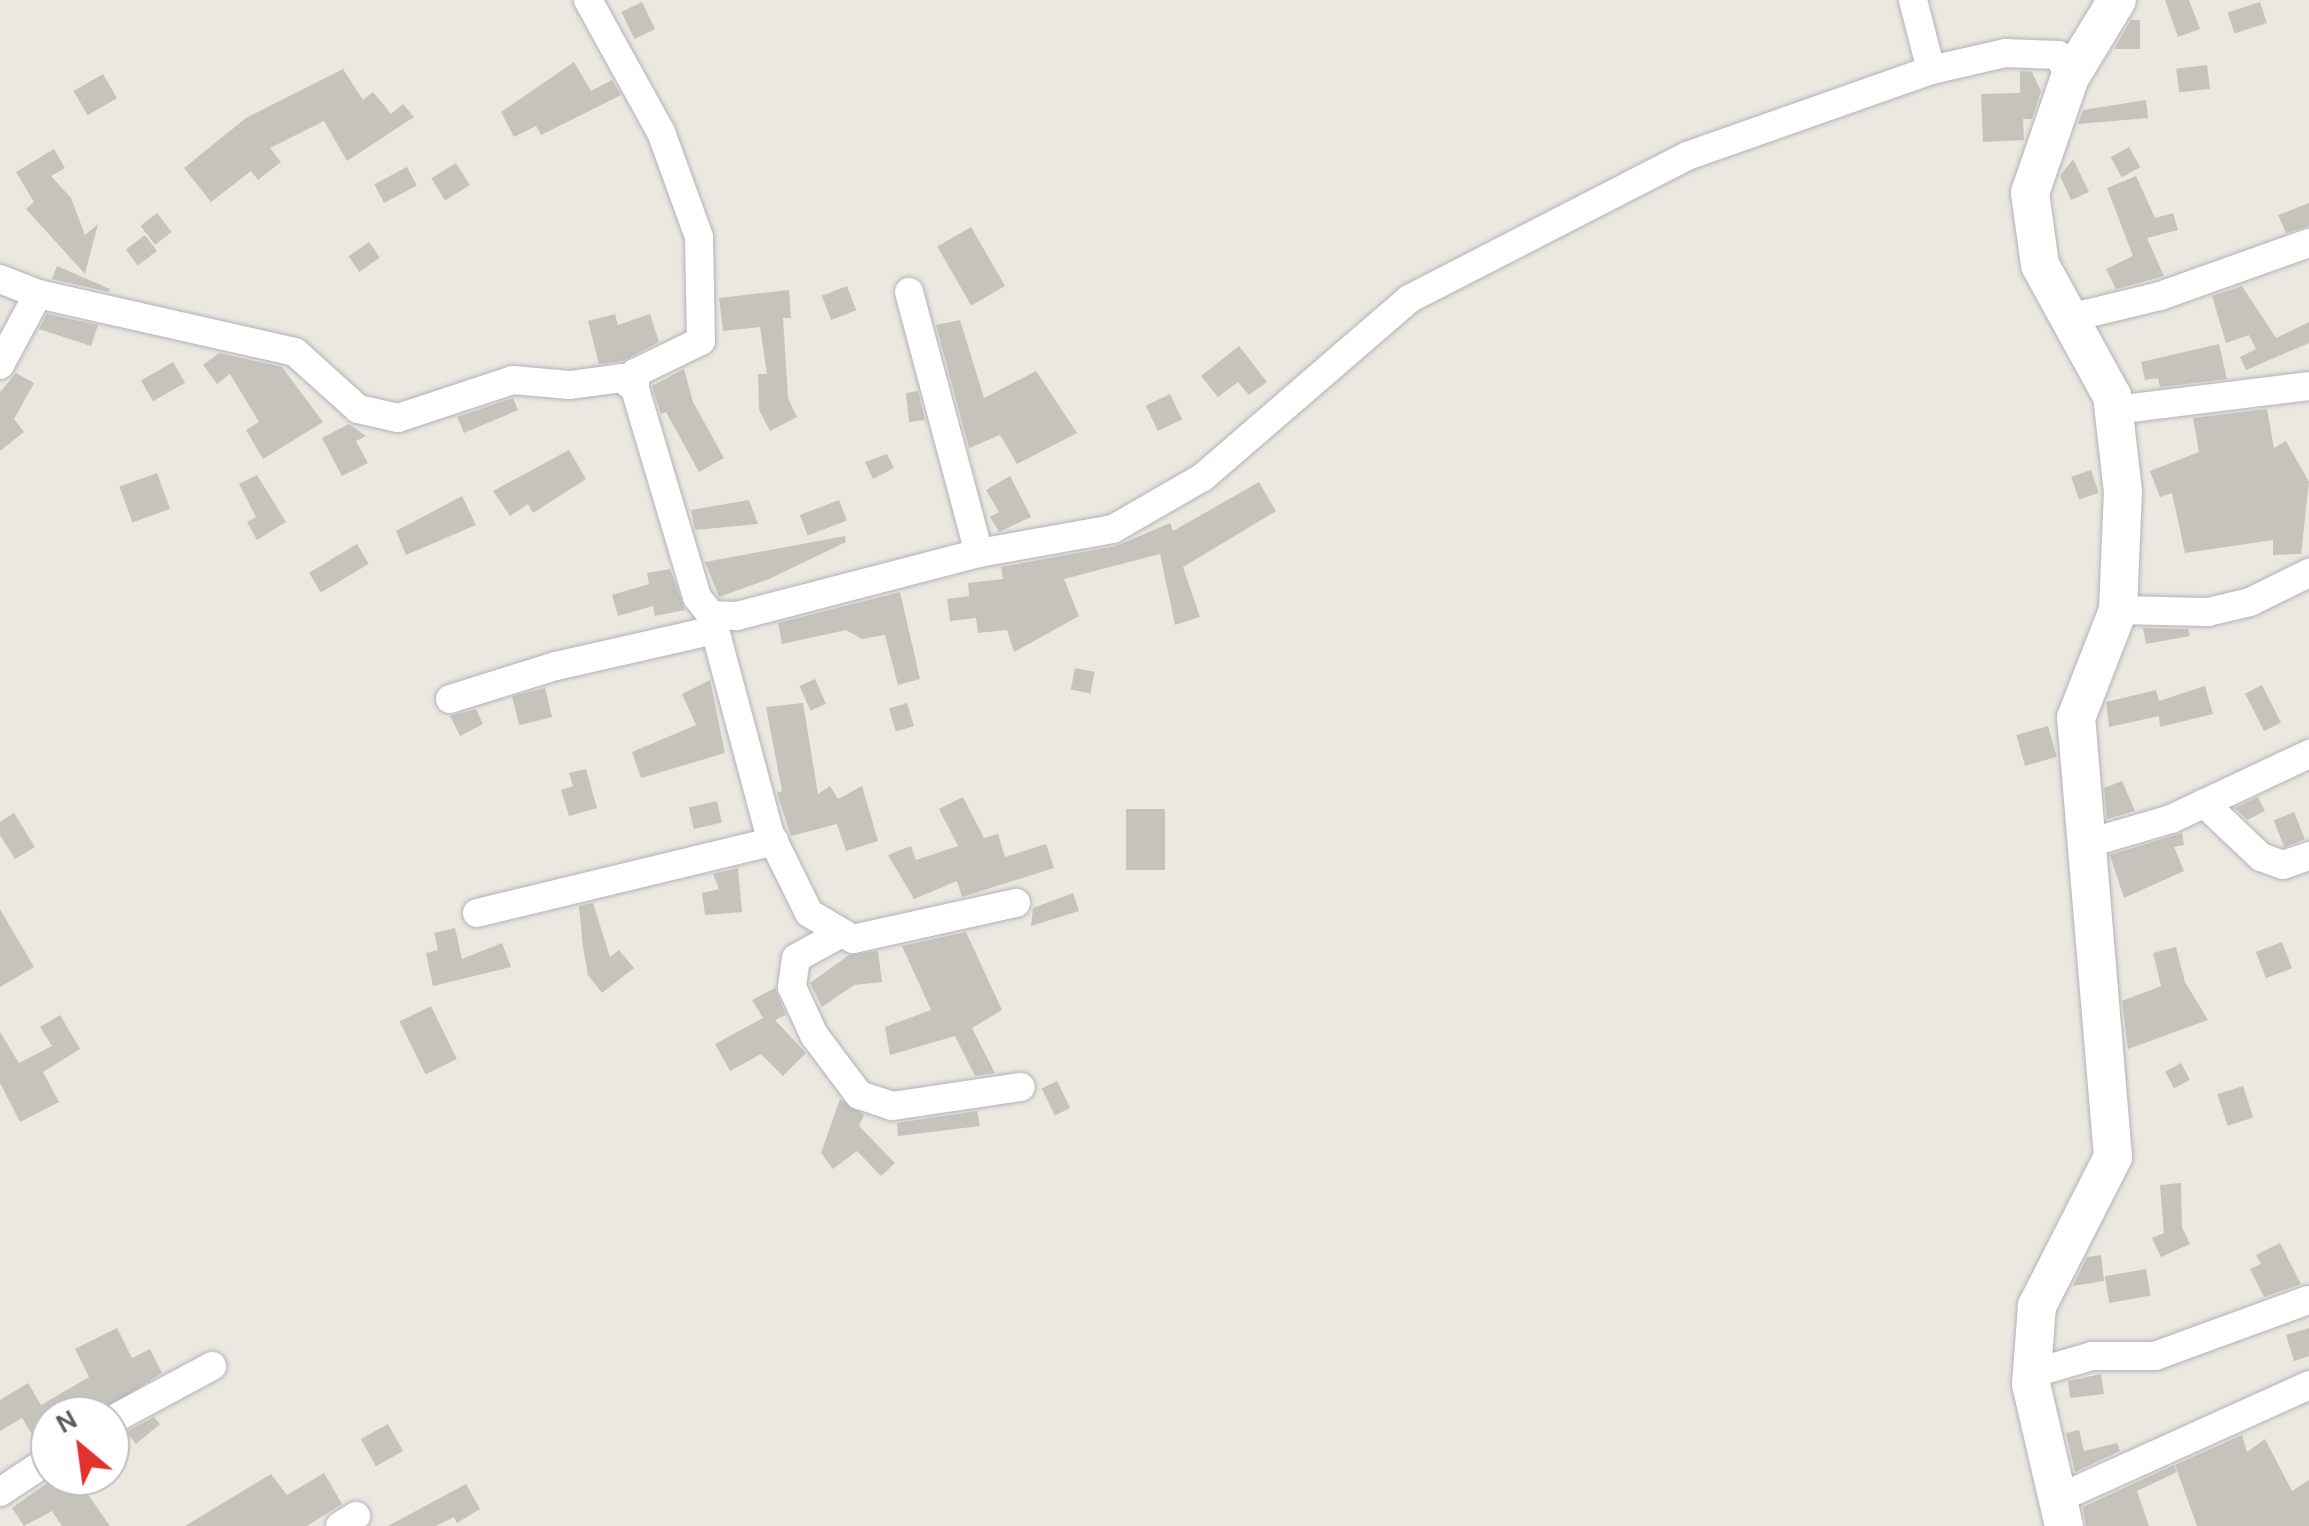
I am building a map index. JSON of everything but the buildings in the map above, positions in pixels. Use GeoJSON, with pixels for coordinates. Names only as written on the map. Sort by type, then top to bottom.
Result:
{"type":"FeatureCollection","features":[{"type":"Feature","properties":{"kind":"street"},"geometry":{"type":"LineString","coordinates":[[588,0],[661,132],[699,237],[701,342],[690,352],[635,373],[635,390],[698,597],[713,622],[774,841],[808,912],[840,934]]}},
{"type":"Feature","properties":{"kind":"street"},"geometry":{"type":"LineString","coordinates":[[1913,0],[1931,70]]}},
{"type":"Feature","properties":{"kind":"street"},"geometry":{"type":"LineString","coordinates":[[2117,0],[2070,77],[2030,192],[2040,265],[2116,410],[2123,492],[2118,610],[2076,718],[2112,1157],[2036,1306],[2034,1373],[2060,1512],[2309,1385]]}},
{"type":"Feature","properties":{"kind":"street"},"geometry":{"type":"LineString","coordinates":[[450,699],[713,622],[978,553],[1112,529],[1203,477],[1409,299],[1687,156],[1931,70],[2006,53],[2058,55],[2070,77]]}},
{"type":"Feature","properties":{"kind":"street"},"geometry":{"type":"LineString","coordinates":[[2069,318],[2160,296],[2309,243]]}},
{"type":"Feature","properties":{"kind":"street"},"geometry":{"type":"LineString","coordinates":[[0,278],[38,294],[295,352],[358,409],[398,418],[513,380],[570,385],[622,378],[635,390]]}},
{"type":"Feature","properties":{"kind":"street"},"geometry":{"type":"LineString","coordinates":[[909,292],[978,553]]}},
{"type":"Feature","properties":{"kind":"street"},"geometry":{"type":"LineString","coordinates":[[0,365],[38,294]]}},
{"type":"Feature","properties":{"kind":"street"},"geometry":{"type":"LineString","coordinates":[[2116,410],[2309,386]]}},
{"type":"Feature","properties":{"kind":"street"},"geometry":{"type":"LineString","coordinates":[[2118,610],[2208,612],[2250,602],[2309,573]]}},
{"type":"Feature","properties":{"kind":"street"},"geometry":{"type":"LineString","coordinates":[[2089,844],[2204,803],[2309,754]]}},
{"type":"Feature","properties":{"kind":"street"},"geometry":{"type":"LineString","coordinates":[[2204,803],[2261,857],[2282,865],[2309,856]]}},
{"type":"Feature","properties":{"kind":"street"},"geometry":{"type":"LineString","coordinates":[[478,912],[774,841]]}},
{"type":"Feature","properties":{"kind":"street"},"geometry":{"type":"LineString","coordinates":[[1016,902],[883,934],[840,934],[796,958],[792,987],[814,1035],[858,1095],[892,1106],[1021,1087]]}},
{"type":"Feature","properties":{"kind":"street"},"geometry":{"type":"LineString","coordinates":[[2034,1373],[2092,1356],[2155,1356],[2308,1300]]}},
{"type":"Feature","properties":{"kind":"street"},"geometry":{"type":"LineString","coordinates":[[130,1410],[212,1366]]}},
{"type":"Feature","properties":{"kind":"street"},"geometry":{"type":"LineString","coordinates":[[0,1492],[30,1472]]}}]}
